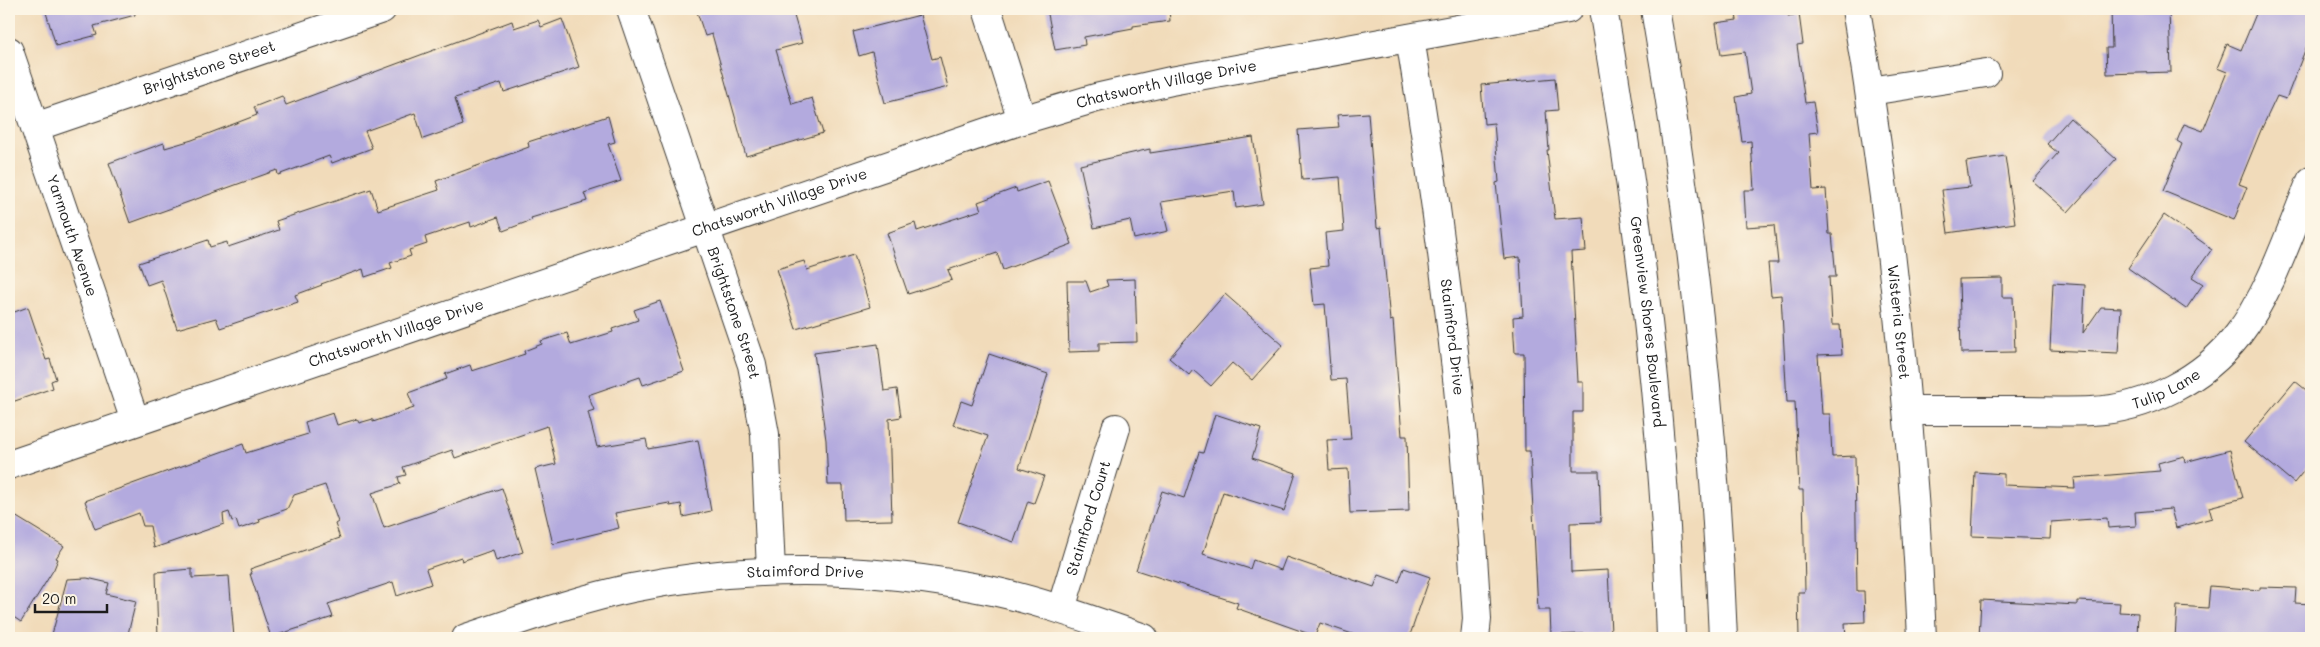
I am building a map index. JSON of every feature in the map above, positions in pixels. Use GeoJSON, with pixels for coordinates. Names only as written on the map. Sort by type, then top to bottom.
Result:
{"type":"FeatureCollection","features":[{"type":"Feature","properties":{"kind":"street","name":"Brightstone Street"},"geometry":{"type":"LineString","coordinates":[[35,127],[382,9]]}},
{"type":"Feature","properties":{"kind":"street","name":"Brightstone Street"},"geometry":{"type":"LineString","coordinates":[[631,9],[752,365],[760,399],[765,434],[771,571]]}},
{"type":"Feature","properties":{"kind":"street"},"geometry":{"type":"LineString","coordinates":[[987,9],[1022,120]]}},
{"type":"Feature","properties":{"kind":"street","name":"Chatsworth Village Drive"},"geometry":{"type":"LineString","coordinates":[[9,465],[1022,120],[1096,98],[1162,83],[1568,9]]}},
{"type":"Feature","properties":{"kind":"street","name":"Greenview Shores Boulevard"},"geometry":{"type":"LineString","coordinates":[[1602,9],[1638,240],[1654,383],[1669,564],[1671,638]]}},
{"type":"Feature","properties":{"kind":"street"},"geometry":{"type":"LineString","coordinates":[[1655,9],[1689,232],[1705,375],[1720,558],[1723,638]]}},
{"type":"Feature","properties":{"kind":"street","name":"Wisteria Street"},"geometry":{"type":"LineString","coordinates":[[1856,9],[1870,91],[1891,245],[1908,411],[1922,638]]}},
{"type":"Feature","properties":{"kind":"street","name":"Staimford Drive"},"geometry":{"type":"LineString","coordinates":[[1410,38],[1434,184],[1455,342],[1470,500],[1477,619],[1475,638]]}},
{"type":"Feature","properties":{"kind":"street","name":"Yarmouth Avenue"},"geometry":{"type":"LineString","coordinates":[[9,51],[135,421]]}},
{"type":"Feature","properties":{"kind":"street"},"geometry":{"type":"LineString","coordinates":[[1870,91],[1986,73]]}},
{"type":"Feature","properties":{"kind":"street","name":"Tulip Lane"},"geometry":{"type":"LineString","coordinates":[[1908,411],[2092,411],[2125,406],[2158,396],[2187,380],[2214,360],[2238,335],[2256,307],[2311,181]]}},
{"type":"Feature","properties":{"kind":"street","name":"Staimford Court"},"geometry":{"type":"LineString","coordinates":[[1061,609],[1116,428]]}},
{"type":"Feature","properties":{"kind":"street","name":"Staimford Drive"},"geometry":{"type":"LineString","coordinates":[[466,638],[563,605],[631,589],[701,577],[771,571],[854,572],[924,578],[993,591],[1061,609],[1144,638]]}},
{"type":"Feature","properties":{"kind":"building"},"geometry":{"type":"Polygon","coordinates":[[[45,9],[134,9],[135,15],[94,26],[97,35],[56,46],[45,9]]]}},
{"type":"Feature","properties":{"kind":"building"},"geometry":{"type":"Polygon","coordinates":[[[696,9],[792,9],[802,43],[776,50],[792,104],[812,98],[823,133],[746,156],[712,34],[705,36],[696,9]]]}},
{"type":"Feature","properties":{"kind":"building"},"geometry":{"type":"Polygon","coordinates":[[[1047,9],[1169,9],[1170,21],[1133,26],[1133,28],[1084,37],[1085,45],[1055,50],[1047,9]]]}},
{"type":"Feature","properties":{"kind":"building"},"geometry":{"type":"Polygon","coordinates":[[[1735,9],[1787,9],[1788,16],[1799,14],[1803,44],[1797,45],[1805,103],[1813,102],[1818,132],[1809,133],[1813,190],[1826,189],[1829,234],[1832,234],[1836,277],[1829,277],[1832,325],[1840,325],[1842,354],[1818,355],[1822,414],[1830,414],[1832,457],[1855,456],[1857,591],[1864,591],[1865,622],[1845,623],[1846,638],[1799,638],[1798,592],[1805,592],[1803,490],[1799,490],[1795,402],[1787,402],[1781,295],[1771,296],[1768,263],[1778,263],[1774,225],[1746,227],[1744,190],[1754,190],[1751,141],[1742,142],[1736,97],[1751,94],[1745,52],[1721,55],[1716,23],[1737,20],[1735,9]]]}},
{"type":"Feature","properties":{"kind":"building"},"geometry":{"type":"Polygon","coordinates":[[[2111,9],[2169,9],[2171,72],[2107,74],[2106,48],[2112,48],[2111,9]]]}},
{"type":"Feature","properties":{"kind":"building"},"geometry":{"type":"Polygon","coordinates":[[[2258,9],[2311,9],[2311,35],[2286,99],[2277,96],[2261,130],[2239,184],[2247,187],[2234,220],[2163,191],[2182,144],[2177,141],[2184,124],[2203,131],[2227,72],[2217,68],[2227,44],[2241,50],[2258,9]]]}},
{"type":"Feature","properties":{"kind":"building"},"geometry":{"type":"Polygon","coordinates":[[[920,15],[932,59],[940,57],[948,87],[885,103],[872,52],[859,56],[853,32],[920,15]]]}},
{"type":"Feature","properties":{"kind":"building"},"geometry":{"type":"Polygon","coordinates":[[[562,19],[579,67],[504,92],[501,83],[455,98],[463,125],[423,139],[415,113],[365,131],[372,148],[332,163],[329,156],[278,175],[277,170],[130,223],[109,163],[164,143],[165,148],[192,140],[257,115],[254,107],[282,96],[286,105],[512,21],[514,28],[538,20],[541,27],[562,19]]]}},
{"type":"Feature","properties":{"kind":"building"},"geometry":{"type":"Polygon","coordinates":[[[1555,78],[1558,110],[1546,111],[1549,150],[1547,150],[1555,219],[1583,217],[1586,251],[1571,252],[1578,382],[1583,382],[1583,412],[1573,412],[1573,471],[1599,471],[1601,522],[1570,523],[1571,572],[1608,570],[1611,633],[1551,635],[1550,610],[1538,610],[1530,451],[1525,451],[1524,353],[1515,353],[1514,338],[1513,317],[1523,316],[1520,257],[1504,259],[1496,183],[1499,182],[1494,123],[1484,124],[1481,85],[1555,78]]]}},
{"type":"Feature","properties":{"kind":"building"},"geometry":{"type":"Polygon","coordinates":[[[1368,113],[1377,228],[1381,227],[1390,321],[1393,320],[1402,436],[1407,436],[1409,511],[1350,513],[1348,469],[1329,470],[1327,440],[1351,439],[1346,379],[1331,380],[1325,304],[1314,305],[1310,268],[1328,266],[1325,233],[1344,231],[1340,177],[1302,180],[1298,130],[1339,127],[1337,115],[1368,113]]]}},
{"type":"Feature","properties":{"kind":"building"},"geometry":{"type":"Polygon","coordinates":[[[608,116],[615,142],[608,144],[621,181],[584,193],[587,201],[531,218],[532,220],[503,231],[498,217],[471,227],[470,222],[425,237],[427,244],[409,250],[411,256],[390,263],[392,268],[365,277],[363,269],[295,295],[298,302],[220,328],[216,318],[177,329],[161,280],[147,285],[139,263],[208,240],[210,247],[227,242],[228,247],[279,230],[276,221],[371,189],[378,210],[439,190],[436,181],[529,147],[528,142],[608,116]]]}},
{"type":"Feature","properties":{"kind":"building"},"geometry":{"type":"Polygon","coordinates":[[[2070,118],[2116,159],[2068,212],[2033,181],[2058,153],[2047,144],[2070,118]]]}},
{"type":"Feature","properties":{"kind":"building"},"geometry":{"type":"Polygon","coordinates":[[[1253,137],[1263,204],[1236,208],[1234,191],[1161,202],[1168,231],[1134,239],[1130,220],[1094,228],[1080,165],[1150,149],[1150,153],[1253,137]]]}},
{"type":"Feature","properties":{"kind":"building"},"geometry":{"type":"Polygon","coordinates":[[[2005,156],[2015,223],[1948,233],[1942,190],[1970,187],[1966,162],[2005,156]]]}},
{"type":"Feature","properties":{"kind":"building"},"geometry":{"type":"Polygon","coordinates":[[[1048,181],[1072,244],[1003,270],[997,253],[948,270],[952,280],[908,294],[887,233],[915,223],[917,231],[981,210],[978,202],[1016,188],[1017,192],[1048,181]]]}},
{"type":"Feature","properties":{"kind":"building"},"geometry":{"type":"Polygon","coordinates":[[[2164,215],[2212,249],[2192,277],[2203,284],[2186,309],[2128,268],[2164,215]]]}},
{"type":"Feature","properties":{"kind":"building"},"geometry":{"type":"Polygon","coordinates":[[[854,255],[870,307],[796,329],[777,269],[804,261],[807,270],[854,255]]]}},
{"type":"Feature","properties":{"kind":"building"},"geometry":{"type":"Polygon","coordinates":[[[2002,278],[2002,297],[2013,297],[2015,352],[1961,353],[1959,279],[2002,278]]]}},
{"type":"Feature","properties":{"kind":"building"},"geometry":{"type":"Polygon","coordinates":[[[1135,279],[1137,342],[1099,343],[1099,351],[1069,352],[1067,281],[1086,281],[1090,292],[1108,286],[1106,280],[1135,279]]]}},
{"type":"Feature","properties":{"kind":"building"},"geometry":{"type":"Polygon","coordinates":[[[2053,283],[2085,285],[2083,333],[2101,307],[2121,308],[2118,353],[2050,350],[2053,283]]]}},
{"type":"Feature","properties":{"kind":"building"},"geometry":{"type":"Polygon","coordinates":[[[1225,294],[1283,345],[1252,380],[1232,363],[1211,386],[1193,370],[1189,375],[1169,358],[1225,294]]]}},
{"type":"Feature","properties":{"kind":"building"},"geometry":{"type":"Polygon","coordinates":[[[660,301],[684,371],[643,385],[640,377],[588,395],[594,410],[588,412],[597,447],[646,439],[648,449],[698,440],[711,511],[683,517],[681,504],[670,506],[669,503],[615,513],[619,528],[553,544],[535,469],[556,464],[547,426],[455,458],[452,450],[403,467],[406,475],[398,477],[400,484],[372,493],[384,528],[502,488],[523,552],[496,561],[493,550],[462,561],[461,557],[426,569],[431,584],[397,596],[393,582],[328,604],[333,617],[271,637],[250,569],[340,538],[335,524],[338,522],[325,485],[294,495],[287,509],[259,519],[260,522],[239,529],[236,520],[232,521],[229,512],[223,514],[224,524],[154,548],[150,526],[143,526],[139,513],[95,529],[85,501],[243,444],[246,453],[308,434],[305,422],[333,413],[337,425],[357,419],[359,423],[373,419],[373,422],[414,408],[408,393],[447,379],[445,374],[470,365],[472,371],[525,354],[524,351],[542,344],[541,341],[567,333],[571,345],[613,332],[612,329],[638,320],[634,310],[660,301]]]}},
{"type":"Feature","properties":{"kind":"building"},"geometry":{"type":"Polygon","coordinates":[[[28,307],[46,360],[50,359],[56,379],[51,381],[53,388],[9,403],[9,314],[28,307]]]}},
{"type":"Feature","properties":{"kind":"building"},"geometry":{"type":"Polygon","coordinates":[[[878,344],[884,391],[897,389],[901,417],[889,419],[892,520],[844,521],[843,485],[828,485],[826,440],[814,353],[878,344]]]}},
{"type":"Feature","properties":{"kind":"building"},"geometry":{"type":"Polygon","coordinates":[[[989,354],[1048,374],[1019,468],[1044,476],[1034,503],[1028,501],[1014,542],[958,522],[988,436],[953,425],[961,401],[972,405],[989,354]]]}},
{"type":"Feature","properties":{"kind":"building"},"geometry":{"type":"Polygon","coordinates":[[[2295,381],[2311,394],[2311,462],[2294,483],[2244,442],[2295,381]]]}},
{"type":"Feature","properties":{"kind":"building"},"geometry":{"type":"Polygon","coordinates":[[[1215,414],[1261,429],[1252,458],[1296,473],[1284,511],[1223,492],[1203,554],[1250,569],[1253,560],[1281,570],[1286,557],[1374,587],[1379,575],[1399,582],[1404,568],[1430,577],[1409,638],[1364,638],[1320,623],[1315,636],[1236,608],[1238,603],[1136,570],[1162,491],[1184,498],[1199,452],[1203,453],[1215,414]]]}},
{"type":"Feature","properties":{"kind":"building"},"geometry":{"type":"Polygon","coordinates":[[[2230,450],[2243,498],[2209,507],[2212,518],[2176,528],[2171,509],[2135,512],[2136,526],[2108,528],[2107,518],[2051,522],[2050,539],[1972,536],[1975,472],[2004,474],[2004,485],[2075,488],[2074,478],[2160,471],[2158,463],[2184,456],[2185,462],[2230,450]]]}},
{"type":"Feature","properties":{"kind":"building"},"geometry":{"type":"Polygon","coordinates":[[[15,516],[64,546],[56,558],[58,559],[54,569],[21,622],[9,614],[9,526],[15,516]]]}},
{"type":"Feature","properties":{"kind":"building"},"geometry":{"type":"Polygon","coordinates":[[[192,569],[192,578],[229,576],[234,638],[158,638],[156,572],[192,569]]]}},
{"type":"Feature","properties":{"kind":"building"},"geometry":{"type":"Polygon","coordinates":[[[87,578],[109,583],[106,594],[136,601],[127,638],[51,638],[67,579],[87,578]]]}},
{"type":"Feature","properties":{"kind":"building"},"geometry":{"type":"Polygon","coordinates":[[[2210,586],[2260,590],[2260,587],[2296,588],[2295,603],[2311,604],[2311,638],[2175,638],[2177,606],[2208,608],[2210,586]]]}},
{"type":"Feature","properties":{"kind":"building"},"geometry":{"type":"Polygon","coordinates":[[[1981,600],[2077,605],[2077,601],[2120,603],[2119,612],[2138,613],[2137,638],[1979,638],[1981,600]]]}}]}
